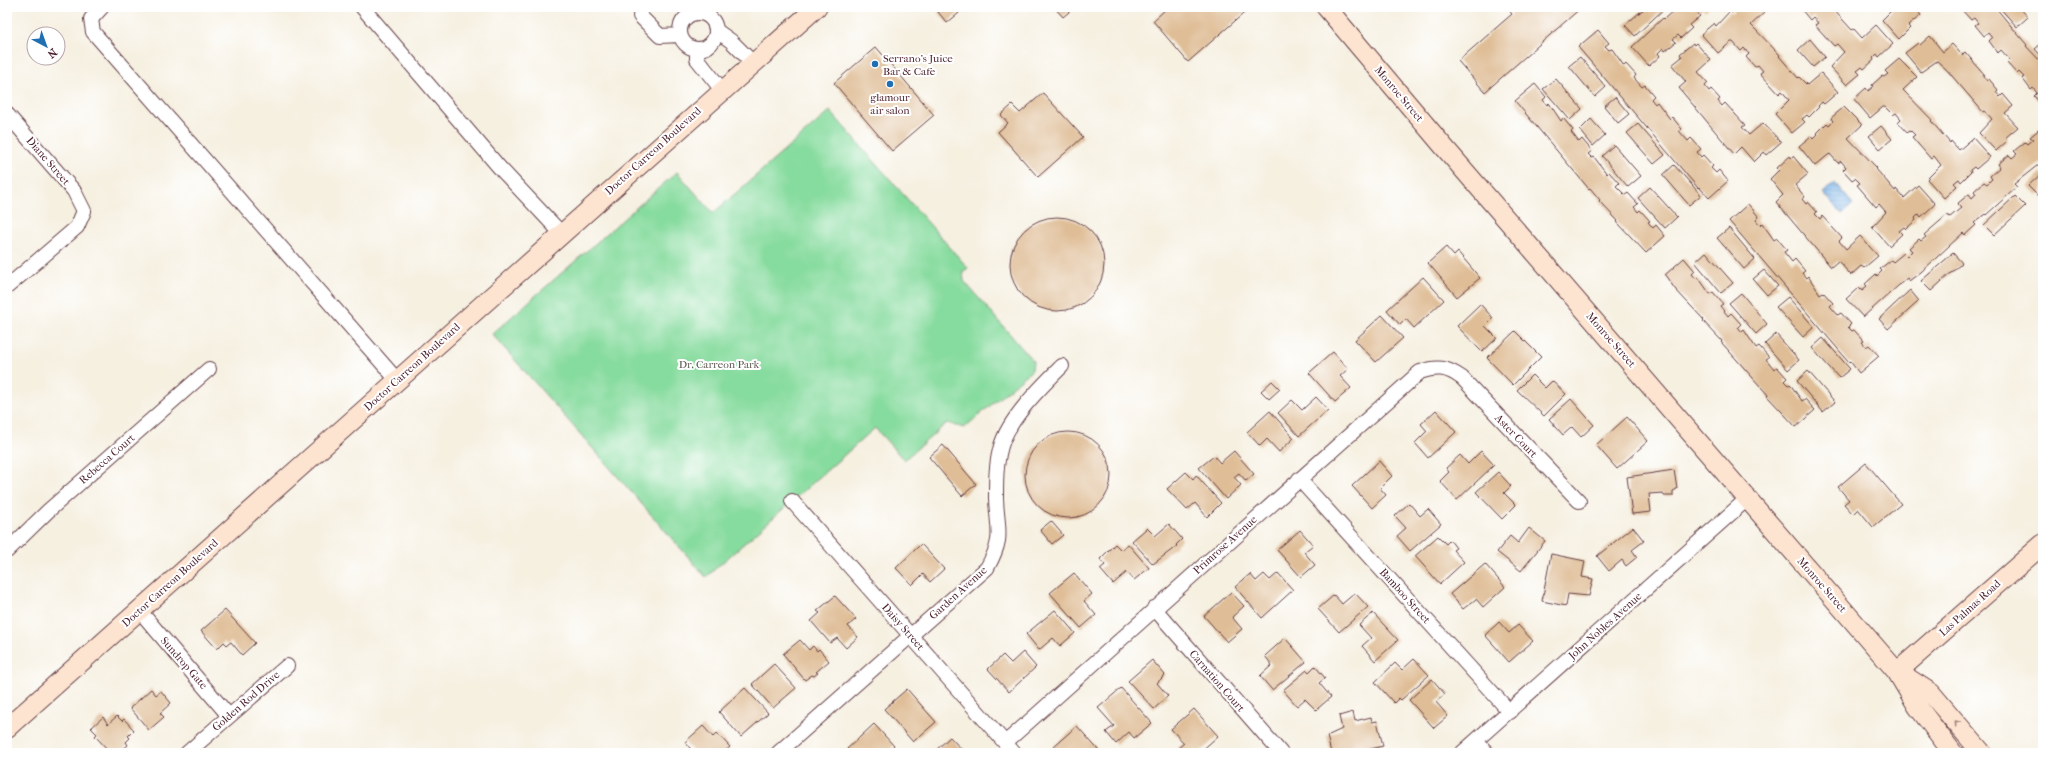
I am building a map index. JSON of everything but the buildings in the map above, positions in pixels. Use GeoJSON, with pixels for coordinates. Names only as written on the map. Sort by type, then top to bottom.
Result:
{"type":"FeatureCollection","features":[{"type":"Feature","properties":{"kind":"main road","name":"Doctor Carreon Boulevard"},"geometry":{"type":"LineString","coordinates":[[7,728],[561,233],[818,7]]}},
{"type":"Feature","properties":{"kind":"main road","name":"Monroe Street"},"geometry":{"type":"LineString","coordinates":[[1326,7],[1444,147],[1897,672],[1918,707],[1953,753]]}},
{"type":"Feature","properties":{"kind":"main road","name":"Las Palmas Road"},"geometry":{"type":"LineString","coordinates":[[1897,672],[2043,544]]}},
{"type":"Feature","properties":{"kind":"main road","name":"Monroe Street"},"geometry":{"type":"LineString","coordinates":[[1897,672],[1930,693],[1982,753]]}},
{"type":"Feature","properties":{"kind":"street"},"geometry":{"type":"LineString","coordinates":[[102,7],[91,19],[94,32],[398,380]]}},
{"type":"Feature","properties":{"kind":"street"},"geometry":{"type":"LineString","coordinates":[[362,7],[499,167],[561,233]]}},
{"type":"Feature","properties":{"kind":"street"},"geometry":{"type":"LineString","coordinates":[[717,31],[712,43],[702,49],[696,50],[686,45],[680,35],[680,29],[686,18],[702,10],[713,20],[717,31],[731,40],[753,63]]}},
{"type":"Feature","properties":{"kind":"street"},"geometry":{"type":"LineString","coordinates":[[640,16],[660,36],[680,35]]}},
{"type":"Feature","properties":{"kind":"street"},"geometry":{"type":"LineString","coordinates":[[696,50],[697,60],[722,90]]}},
{"type":"Feature","properties":{"kind":"street","name":"Diane Street"},"geometry":{"type":"LineString","coordinates":[[7,114],[74,191],[84,210],[77,227],[7,287]]}},
{"type":"Feature","properties":{"kind":"street","name":"Garden Avenue"},"geometry":{"type":"LineString","coordinates":[[778,753],[987,568],[997,552],[1000,530],[996,499],[996,470],[1001,444],[1014,420],[1031,398],[1062,366]]}},
{"type":"Feature","properties":{"kind":"street","name":"Primrose Avenue"},"geometry":{"type":"LineString","coordinates":[[1010,748],[1154,608],[1420,372],[1432,368],[1443,367],[1453,371]]}},
{"type":"Feature","properties":{"kind":"street","name":"Rebecca Court"},"geometry":{"type":"LineString","coordinates":[[7,551],[48,511],[209,369]]}},
{"type":"Feature","properties":{"kind":"street","name":"Aster Court"},"geometry":{"type":"LineString","coordinates":[[1453,371],[1579,500]]}},
{"type":"Feature","properties":{"kind":"street","name":"Bamboo Street"},"geometry":{"type":"LineString","coordinates":[[1300,479],[1510,712]]}},
{"type":"Feature","properties":{"kind":"street","name":"John Nobles Avenue"},"geometry":{"type":"LineString","coordinates":[[1462,753],[1510,712],[1747,499]]}},
{"type":"Feature","properties":{"kind":"street","name":"Daisy Street"},"geometry":{"type":"LineString","coordinates":[[792,501],[1010,748]]}},
{"type":"Feature","properties":{"kind":"street","name":"Carnation Court"},"geometry":{"type":"LineString","coordinates":[[1154,608],[1280,753]]}},
{"type":"Feature","properties":{"kind":"street","name":"Sundrop Gate"},"geometry":{"type":"LineString","coordinates":[[139,610],[230,716]]}},
{"type":"Feature","properties":{"kind":"street","name":"Golden Rod Drive"},"geometry":{"type":"LineString","coordinates":[[187,753],[287,666]]}},
{"type":"Feature","properties":{"kind":"street"},"geometry":{"type":"LineString","coordinates":[[1476,741],[1487,753]]}},
{"type":"Feature","properties":{"kind":"green space","name":"Dr. Carreon Park"},"geometry":{"type":"Polygon","coordinates":[[[830,111],[968,268],[963,272],[964,281],[1033,361],[1032,370],[964,428],[947,423],[904,460],[875,428],[706,577],[492,334],[677,172],[713,213],[830,111]]]}},
{"type":"Feature","properties":{"kind":"water"},"geometry":{"type":"Polygon","coordinates":[[[1835,183],[1853,204],[1842,214],[1823,193],[1835,183]]]}},
{"type":"Feature","properties":{"kind":"place","name":"Serrano's Juice Bar & Cafe"},"geometry":{"type":"Point","coordinates":[875,64]}},
{"type":"Feature","properties":{"kind":"place","name":"glamour air salon"},"geometry":{"type":"Point","coordinates":[890,84]}}]}
